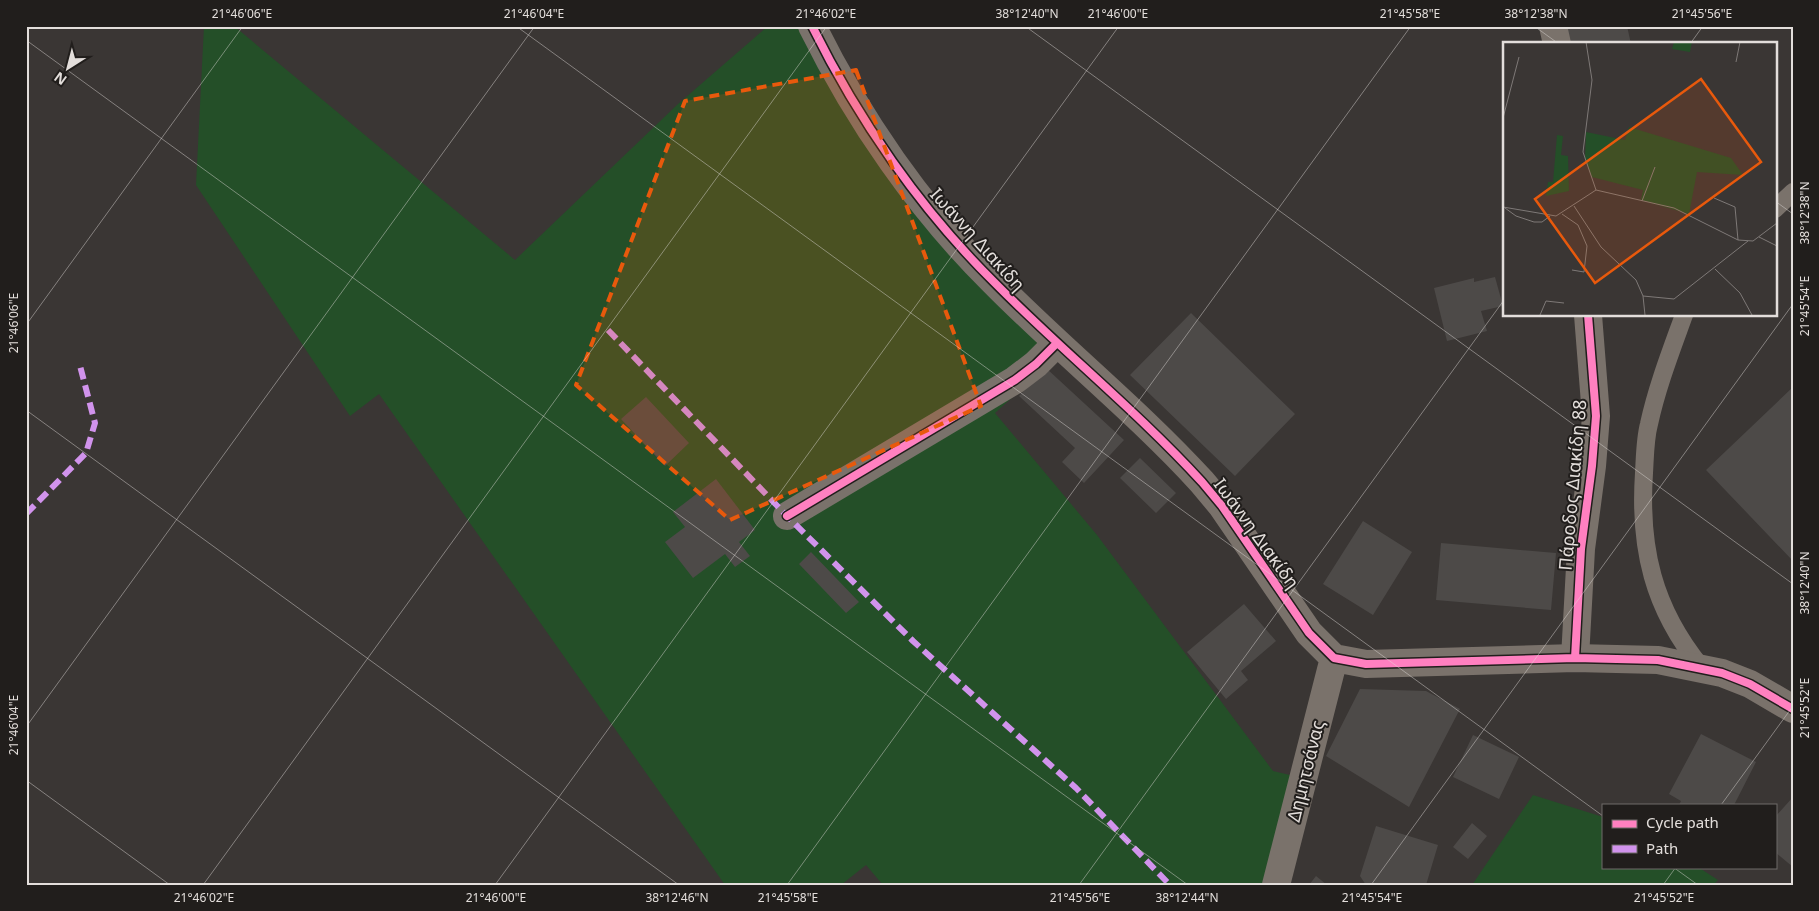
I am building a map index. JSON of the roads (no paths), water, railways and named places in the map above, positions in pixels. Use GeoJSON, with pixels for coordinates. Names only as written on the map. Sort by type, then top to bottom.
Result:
{"type":"FeatureCollection","features":[{"type":"Feature","properties":{"kind":"street","name":"Ιωάννη Διακίδη"},"geometry":{"type":"LineString","coordinates":[[812,26],[832,65],[865,120],[925,204],[970,258],[1056,344],[1183,461],[1202,482],[1222,506],[1309,632],[1334,658]]}},
{"type":"Feature","properties":{"kind":"street"},"geometry":{"type":"LineString","coordinates":[[1553,26],[1557,42]]}},
{"type":"Feature","properties":{"kind":"street","name":"Πάροδος Διακίδη 88"},"geometry":{"type":"LineString","coordinates":[[1575,658],[1581,549],[1595,432],[1596,393],[1588,316]]}},
{"type":"Feature","properties":{"kind":"street"},"geometry":{"type":"LineString","coordinates":[[787,516],[1015,380],[1036,364],[1056,344]]}},
{"type":"Feature","properties":{"kind":"street"},"geometry":{"type":"LineString","coordinates":[[1334,658],[1366,664],[1575,658],[1658,660],[1701,667],[1750,684],[1793,709]]}},
{"type":"Feature","properties":{"kind":"street","name":"Δημητσάνας"},"geometry":{"type":"LineString","coordinates":[[1276,885],[1334,658]]}},
{"type":"Feature","properties":{"kind":"lane"},"geometry":{"type":"LineString","coordinates":[[1776,208],[1793,192]]}},
{"type":"Feature","properties":{"kind":"lane"},"geometry":{"type":"LineString","coordinates":[[1684,316],[1648,426],[1642,504],[1646,553],[1659,596],[1674,630],[1701,667]]}}]}
